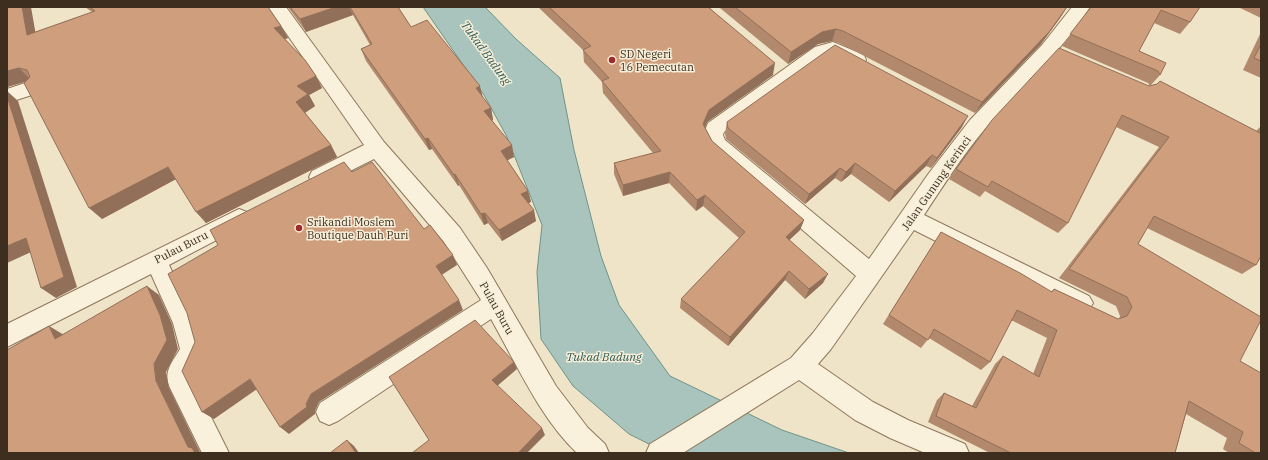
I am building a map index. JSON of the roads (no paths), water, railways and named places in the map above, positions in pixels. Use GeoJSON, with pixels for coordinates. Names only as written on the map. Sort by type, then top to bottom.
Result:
{"type":"FeatureCollection","features":[{"type":"Feature","properties":{"kind":"street","name":"Pulau Buru"},"geometry":{"type":"LineString","coordinates":[[277,7],[377,148],[452,235],[479,275],[494,304],[547,395],[579,437],[596,453]]}},
{"type":"Feature","properties":{"kind":"street","name":"Jalan Gunung Kerinci"},"geometry":{"type":"LineString","coordinates":[[800,366],[822,341],[893,244],[970,122],[1056,52],[1070,10]]}},
{"type":"Feature","properties":{"kind":"street"},"geometry":{"type":"LineString","coordinates":[[870,274],[718,145],[713,139],[712,135],[715,128],[782,71],[821,52],[833,48],[873,68]]}},
{"type":"Feature","properties":{"kind":"street"},"geometry":{"type":"LineString","coordinates":[[7,96],[31,88]]}},
{"type":"Feature","properties":{"kind":"street"},"geometry":{"type":"LineString","coordinates":[[301,187],[377,148]]}},
{"type":"Feature","properties":{"kind":"street","name":"Pulau Buru"},"geometry":{"type":"LineString","coordinates":[[7,336],[259,208]]}},
{"type":"Feature","properties":{"kind":"street"},"geometry":{"type":"LineString","coordinates":[[910,218],[1100,312]]}},
{"type":"Feature","properties":{"kind":"street"},"geometry":{"type":"LineString","coordinates":[[156,261],[184,323],[192,351],[179,374],[179,380],[208,450]]}},
{"type":"Feature","properties":{"kind":"street"},"geometry":{"type":"LineString","coordinates":[[329,412],[494,304]]}},
{"type":"Feature","properties":{"kind":"street"},"geometry":{"type":"LineString","coordinates":[[659,453],[800,366],[864,411],[899,429],[956,453]]}},
{"type":"Feature","properties":{"kind":"water","name":"Tukad Badung"},"geometry":{"type":"Polygon","coordinates":[[[423,7],[485,7],[516,39],[560,78],[574,150],[601,256],[619,305],[670,376],[782,430],[849,453],[667,453],[629,434],[573,386],[541,339],[537,272],[542,225],[506,135],[484,95],[423,7]]]}},
{"type":"Feature","properties":{"kind":"place","name":"SD Negeri 16 Pemecutan"},"geometry":{"type":"Point","coordinates":[612,60]}},
{"type":"Feature","properties":{"kind":"place","name":"Srikandi Moslem Boutique Dauh Puri"},"geometry":{"type":"Point","coordinates":[299,228]}}]}
